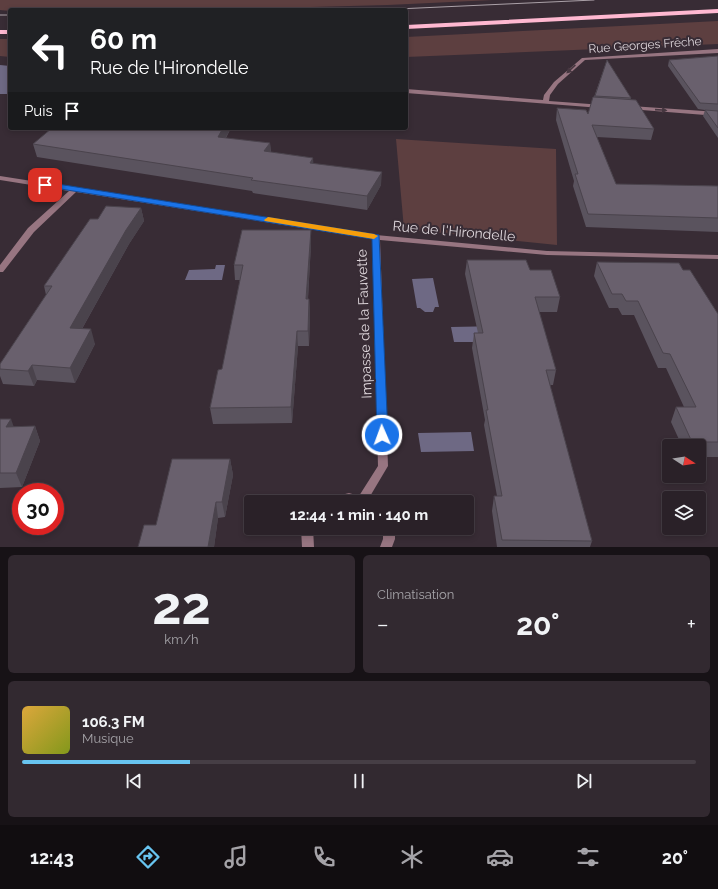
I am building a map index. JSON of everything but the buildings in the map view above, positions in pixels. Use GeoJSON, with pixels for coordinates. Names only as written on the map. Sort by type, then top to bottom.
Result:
{"type":"FeatureCollection","features":[{"type":"Feature","properties":{"kind":"main road"},"geometry":{"type":"LineString","coordinates":[[408,28],[718,11]]}},
{"type":"Feature","properties":{"kind":"street","name":"Rue Georges Frêche"},"geometry":{"type":"LineString","coordinates":[[546,102],[547,95],[556,83],[584,59],[718,51]]}},
{"type":"Feature","properties":{"kind":"street"},"geometry":{"type":"LineString","coordinates":[[408,91],[608,107]]}},
{"type":"Feature","properties":{"kind":"street"},"geometry":{"type":"LineString","coordinates":[[624,108],[718,114]]}},
{"type":"Feature","properties":{"kind":"street","name":"Rue de l'Hirondelle"},"geometry":{"type":"LineString","coordinates":[[0,178],[376,237],[547,253],[718,257]]}},
{"type":"Feature","properties":{"kind":"street"},"geometry":{"type":"LineString","coordinates":[[0,270],[31,230],[75,189]]}},
{"type":"Feature","properties":{"kind":"street","name":"Impasse de la Fauvette"},"geometry":{"type":"LineString","coordinates":[[367,495],[383,466],[376,237]]}},
{"type":"Feature","properties":{"kind":"street"},"geometry":{"type":"LineString","coordinates":[[307,535],[308,547]]}},
{"type":"Feature","properties":{"kind":"street"},"geometry":{"type":"LineString","coordinates":[[386,547],[389,535]]}},
{"type":"Feature","properties":{"kind":"shaded area"},"geometry":{"type":"Polygon","coordinates":[[[0,0],[493,0],[388,5],[269,8],[8,8],[8,11],[0,10],[0,0]]]}},
{"type":"Feature","properties":{"kind":"shaded area"},"geometry":{"type":"Polygon","coordinates":[[[718,21],[718,44],[408,57],[408,37],[718,21]]]}},
{"type":"Feature","properties":{"kind":"shaded area"},"geometry":{"type":"Polygon","coordinates":[[[0,39],[8,39],[8,57],[0,56],[0,39]]]}},
{"type":"Feature","properties":{"kind":"shaded area"},"geometry":{"type":"Polygon","coordinates":[[[0,65],[8,66],[8,94],[0,94],[0,65]]]}},
{"type":"Feature","properties":{"kind":"shaded area"},"geometry":{"type":"Polygon","coordinates":[[[396,139],[556,149],[557,245],[404,229],[396,139]]]}},
{"type":"Feature","properties":{"kind":"shaded area"},"geometry":{"type":"Polygon","coordinates":[[[216,265],[225,265],[222,280],[185,280],[189,270],[215,269],[216,265]]]}},
{"type":"Feature","properties":{"kind":"shaded area"},"geometry":{"type":"Polygon","coordinates":[[[433,278],[439,307],[435,307],[433,312],[425,312],[420,308],[417,308],[412,279],[433,278]]]}},
{"type":"Feature","properties":{"kind":"shaded area"},"geometry":{"type":"Polygon","coordinates":[[[501,326],[505,342],[454,342],[451,327],[501,326]]]}},
{"type":"Feature","properties":{"kind":"shaded area"},"geometry":{"type":"Polygon","coordinates":[[[471,432],[474,451],[421,452],[418,433],[471,432]]]}},
{"type":"Feature","properties":{"kind":"tram line"},"geometry":{"type":"LineString","coordinates":[[408,8],[594,0]]}},
{"type":"Feature","properties":{"kind":"tram line"},"geometry":{"type":"LineString","coordinates":[[0,15],[8,15]]}},
{"type":"Feature","properties":{"kind":"slow traffic"},"geometry":{"type":"LineString","coordinates":[[268,220],[374,236]]}},
{"type":"Feature","properties":{"kind":"route"},"geometry":{"type":"LineString","coordinates":[[45,185],[376,237],[382,435]]}}]}
